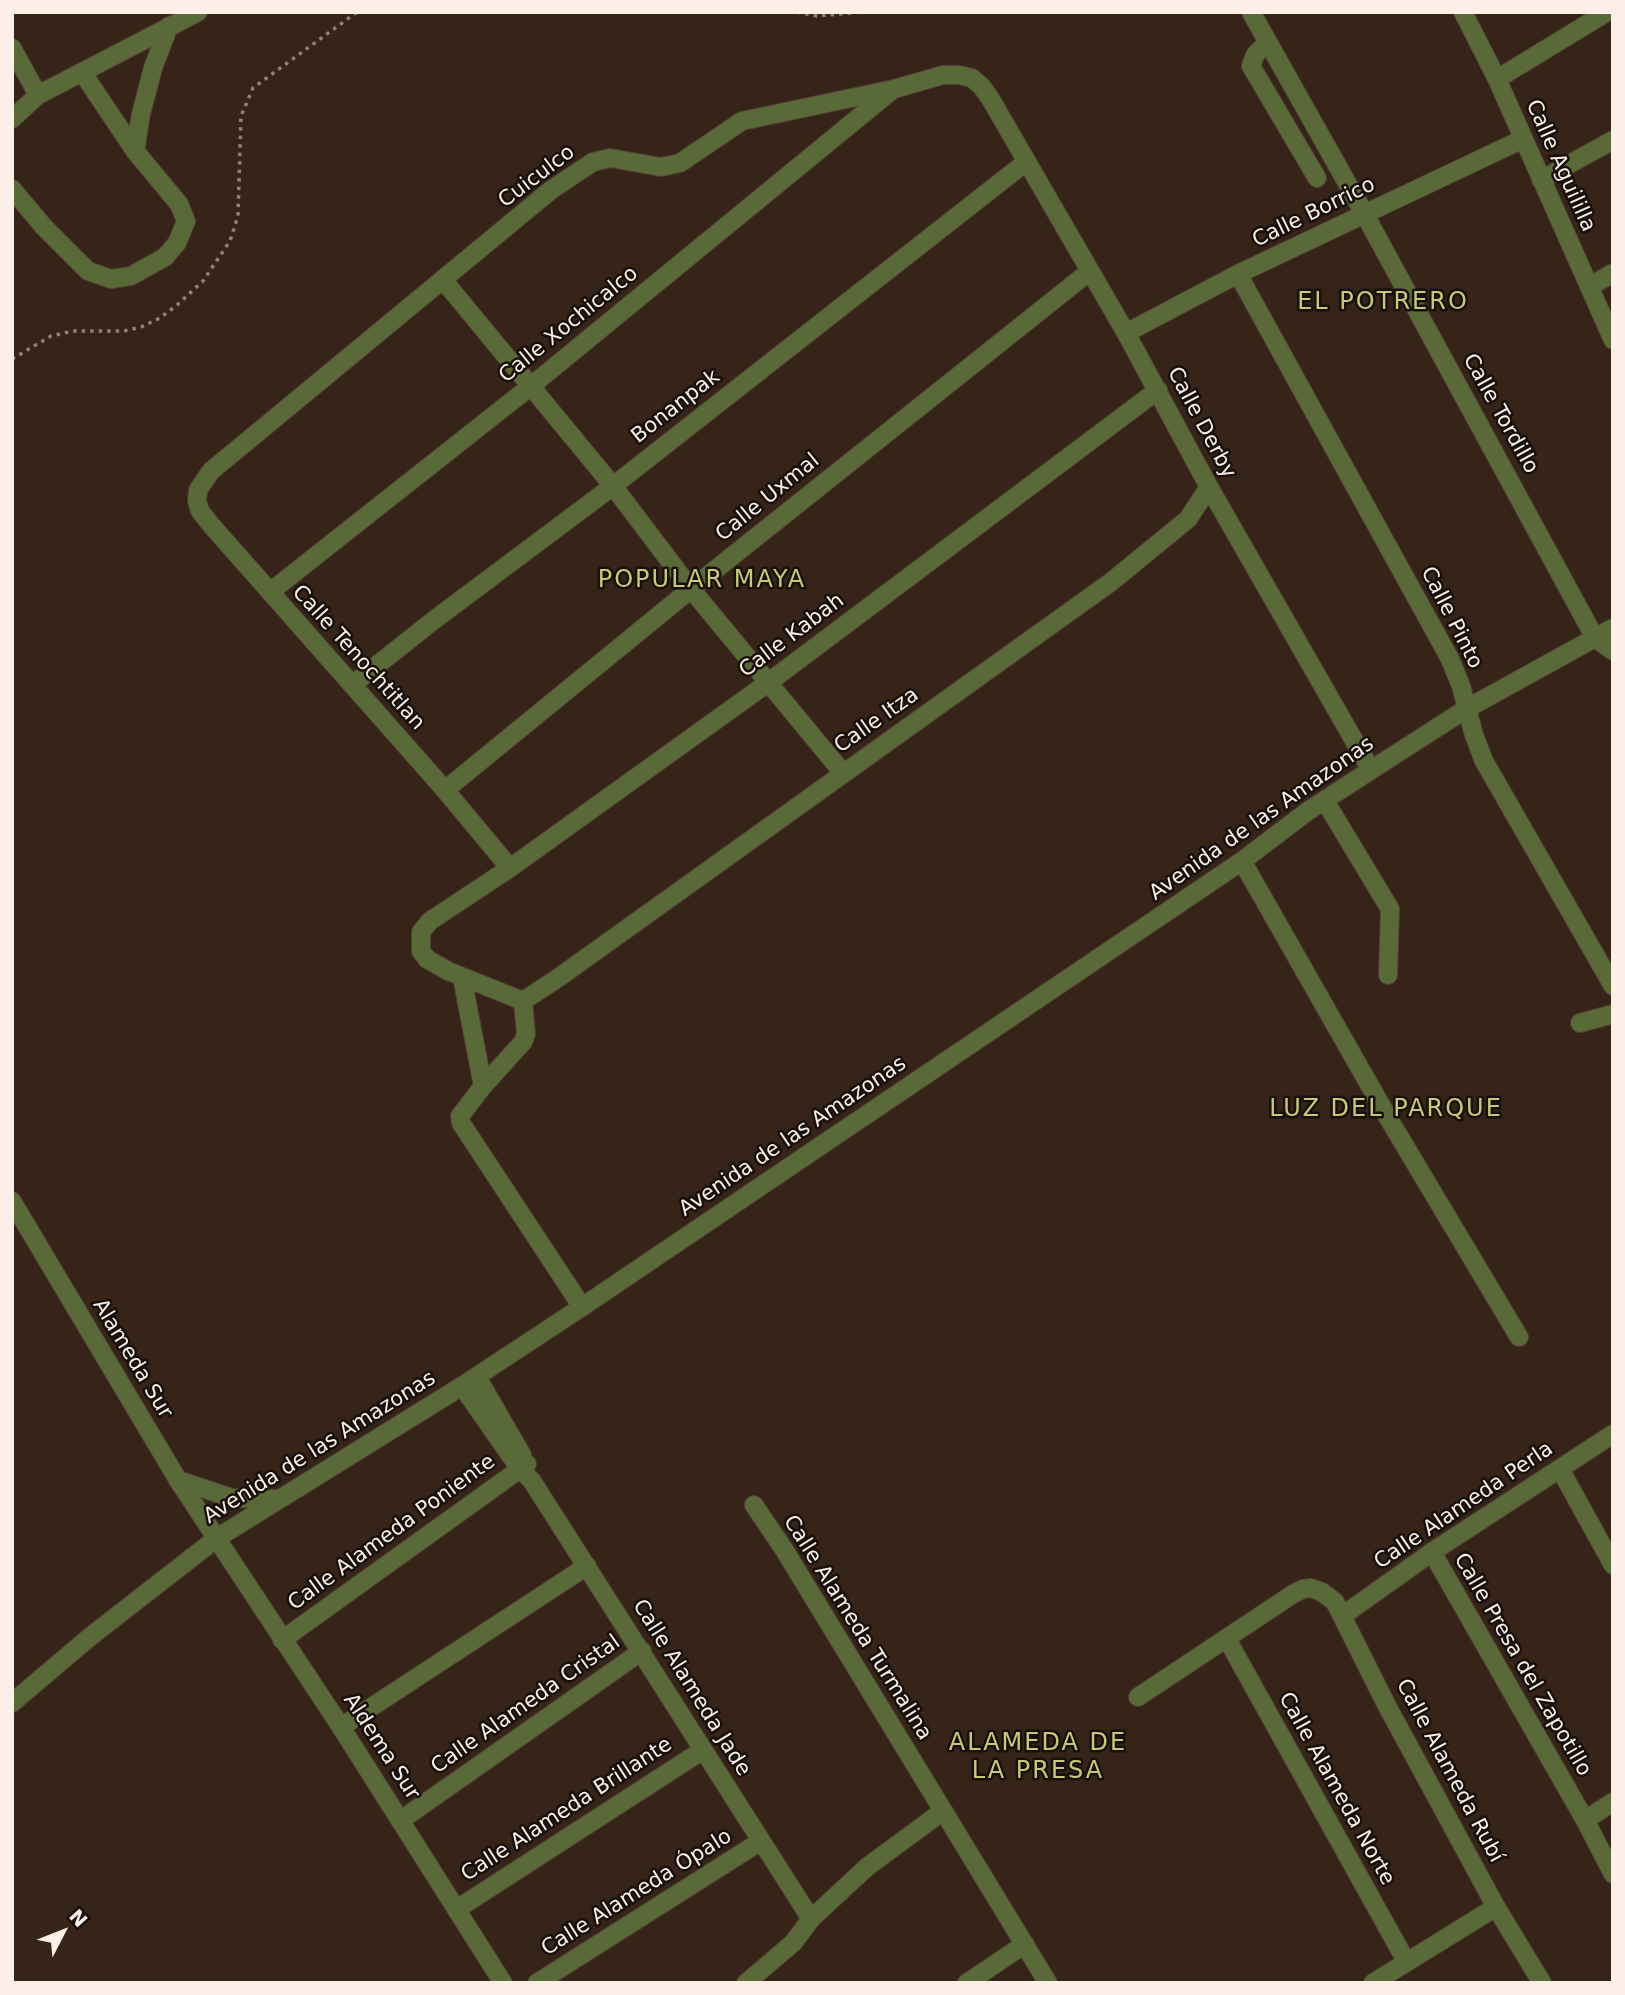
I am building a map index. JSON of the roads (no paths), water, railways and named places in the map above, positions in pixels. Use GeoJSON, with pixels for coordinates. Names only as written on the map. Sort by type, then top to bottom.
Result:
{"type":"FeatureCollection","features":[{"type":"Feature","properties":{"kind":"street"},"geometry":{"type":"LineString","coordinates":[[12,119],[38,95],[198,12]]}},
{"type":"Feature","properties":{"kind":"street","name":"Calle Tordillo"},"geometry":{"type":"LineString","coordinates":[[1251,12],[1364,213],[1595,638]]}},
{"type":"Feature","properties":{"kind":"street","name":"Calle Aguililla"},"geometry":{"type":"LineString","coordinates":[[1463,12],[1497,79],[1613,341]]}},
{"type":"Feature","properties":{"kind":"street"},"geometry":{"type":"LineString","coordinates":[[1497,79],[1607,12]]}},
{"type":"Feature","properties":{"kind":"street"},"geometry":{"type":"LineString","coordinates":[[135,151],[153,68],[169,26]]}},
{"type":"Feature","properties":{"kind":"street"},"geometry":{"type":"LineString","coordinates":[[1268,42],[1255,55],[1251,65],[1317,178]]}},
{"type":"Feature","properties":{"kind":"street"},"geometry":{"type":"LineString","coordinates":[[12,48],[38,95]]}},
{"type":"Feature","properties":{"kind":"street"},"geometry":{"type":"LineString","coordinates":[[12,189],[44,227],[88,271],[111,279],[131,276],[165,257],[177,243],[186,221],[178,204],[135,151],[82,72]]}},
{"type":"Feature","properties":{"kind":"street","name":"Cuiculco"},"geometry":{"type":"LineString","coordinates":[[211,471],[551,190],[593,162],[610,158],[661,166],[680,163],[741,121],[894,89],[943,75],[972,78],[989,98]]}},
{"type":"Feature","properties":{"kind":"street","name":"Calle Xochicalco"},"geometry":{"type":"LineString","coordinates":[[270,593],[531,386],[894,89]]}},
{"type":"Feature","properties":{"kind":"street","name":"Calle Derby"},"geometry":{"type":"LineString","coordinates":[[989,98],[1126,333],[1209,487],[1371,770]]}},
{"type":"Feature","properties":{"kind":"street","name":"Calle Borrico"},"geometry":{"type":"LineString","coordinates":[[1126,333],[1238,274],[1523,139]]}},
{"type":"Feature","properties":{"kind":"street"},"geometry":{"type":"LineString","coordinates":[[1541,180],[1613,140]]}},
{"type":"Feature","properties":{"kind":"street","name":"Bonanpak"},"geometry":{"type":"LineString","coordinates":[[352,685],[433,620],[613,486],[1026,162]]}},
{"type":"Feature","properties":{"kind":"street","name":"Calle Uxmal"},"geometry":{"type":"LineString","coordinates":[[445,790],[691,589],[1090,271]]}},
{"type":"Feature","properties":{"kind":"street"},"geometry":{"type":"LineString","coordinates":[[1589,288],[1613,273]]}},
{"type":"Feature","properties":{"kind":"street","name":"Calle Pinto"},"geometry":{"type":"LineString","coordinates":[[1238,274],[1450,659],[1485,761],[1613,986]]}},
{"type":"Feature","properties":{"kind":"street"},"geometry":{"type":"LineString","coordinates":[[444,281],[613,486],[691,589],[843,773]]}},
{"type":"Feature","properties":{"kind":"street","name":"Calle Kabah"},"geometry":{"type":"LineString","coordinates":[[462,977],[427,959],[421,951],[421,932],[430,921],[510,868],[769,682],[1157,390]]}},
{"type":"Feature","properties":{"kind":"street","name":"Calle Tenochtitlan"},"geometry":{"type":"LineString","coordinates":[[211,471],[198,490],[200,511],[510,868]]}},
{"type":"Feature","properties":{"kind":"street","name":"Calle Itza"},"geometry":{"type":"LineString","coordinates":[[523,1001],[1111,582],[1188,519],[1209,487]]}},
{"type":"Feature","properties":{"kind":"street","name":"Avenida de las Amazonas"},"geometry":{"type":"LineString","coordinates":[[12,1703],[111,1620],[217,1538],[276,1499],[469,1382],[582,1307],[1242,861],[1371,770],[1466,709],[1613,628]]}},
{"type":"Feature","properties":{"kind":"street"},"geometry":{"type":"LineString","coordinates":[[1595,638],[1613,651]]}},
{"type":"Feature","properties":{"kind":"street"},"geometry":{"type":"LineString","coordinates":[[1325,801],[1390,909],[1388,975]]}},
{"type":"Feature","properties":{"kind":"street"},"geometry":{"type":"LineString","coordinates":[[1242,861],[1390,1121],[1519,1337]]}},
{"type":"Feature","properties":{"kind":"street"},"geometry":{"type":"LineString","coordinates":[[462,977],[523,1001],[526,1034],[523,1042],[460,1116],[464,1131],[582,1307]]}},
{"type":"Feature","properties":{"kind":"street"},"geometry":{"type":"LineString","coordinates":[[462,977],[483,1086]]}},
{"type":"Feature","properties":{"kind":"street"},"geometry":{"type":"LineString","coordinates":[[1580,1023],[1613,1014]]}},
{"type":"Feature","properties":{"kind":"street","name":"Alameda Sur"},"geometry":{"type":"LineString","coordinates":[[12,1200],[178,1480],[217,1538]]}},
{"type":"Feature","properties":{"kind":"street","name":"Calle Alameda Jade"},"geometry":{"type":"LineString","coordinates":[[469,1382],[811,1919]]}},
{"type":"Feature","properties":{"kind":"street","name":"Calle Alameda Perla"},"geometry":{"type":"LineString","coordinates":[[1342,1616],[1432,1552],[1613,1434]]}},
{"type":"Feature","properties":{"kind":"street"},"geometry":{"type":"LineString","coordinates":[[1560,1469],[1613,1565]]}},
{"type":"Feature","properties":{"kind":"street","name":"Calle Alameda Poniente"},"geometry":{"type":"LineString","coordinates":[[282,1640],[526,1471]]}},
{"type":"Feature","properties":{"kind":"street"},"geometry":{"type":"LineString","coordinates":[[178,1480],[232,1497],[276,1499]]}},
{"type":"Feature","properties":{"kind":"street","name":"Calle Alameda Turmalina"},"geometry":{"type":"LineString","coordinates":[[754,1505],[785,1551],[1048,1983]]}},
{"type":"Feature","properties":{"kind":"street","name":"Aldema Sur"},"geometry":{"type":"LineString","coordinates":[[217,1538],[401,1820],[503,1983]]}},
{"type":"Feature","properties":{"kind":"street","name":"Calle Presa del Zapotillo"},"geometry":{"type":"LineString","coordinates":[[1432,1552],[1613,1874]]}},
{"type":"Feature","properties":{"kind":"street"},"geometry":{"type":"LineString","coordinates":[[341,1727],[587,1566]]}},
{"type":"Feature","properties":{"kind":"street","name":"Calle Alameda Rubí"},"geometry":{"type":"LineString","coordinates":[[1227,1639],[1303,1589],[1311,1588],[1322,1592],[1335,1602],[1386,1704],[1496,1907],[1542,1983]]}},
{"type":"Feature","properties":{"kind":"street"},"geometry":{"type":"LineString","coordinates":[[1138,1697],[1227,1639]]}},
{"type":"Feature","properties":{"kind":"street","name":"Calle Alameda Norte"},"geometry":{"type":"LineString","coordinates":[[1227,1639],[1406,1961]]}},
{"type":"Feature","properties":{"kind":"street","name":"Calle Alameda Cristal"},"geometry":{"type":"LineString","coordinates":[[401,1820],[642,1651]]}},
{"type":"Feature","properties":{"kind":"street","name":"Calle Alameda Brillante"},"geometry":{"type":"LineString","coordinates":[[457,1909],[703,1749]]}},
{"type":"Feature","properties":{"kind":"street"},"geometry":{"type":"LineString","coordinates":[[1585,1820],[1613,1802]]}},
{"type":"Feature","properties":{"kind":"street"},"geometry":{"type":"LineString","coordinates":[[746,1983],[793,1943],[811,1919],[867,1867],[943,1811]]}},
{"type":"Feature","properties":{"kind":"street","name":"Calle Alameda Ópalo"},"geometry":{"type":"LineString","coordinates":[[537,1983],[761,1841]]}},
{"type":"Feature","properties":{"kind":"street"},"geometry":{"type":"LineString","coordinates":[[1373,1983],[1496,1907]]}},
{"type":"Feature","properties":{"kind":"street"},"geometry":{"type":"LineString","coordinates":[[967,1983],[1025,1944]]}},
{"type":"Feature","properties":{"kind":"district","name":"EL POTRERO"},"geometry":{"type":"Point","coordinates":[1383,303]}},
{"type":"Feature","properties":{"kind":"district","name":"POPULAR MAYA"},"geometry":{"type":"Point","coordinates":[702,581]}},
{"type":"Feature","properties":{"kind":"district","name":"LUZ DEL PARQUE"},"geometry":{"type":"Point","coordinates":[1386,1110]}},
{"type":"Feature","properties":{"kind":"district","name":"ALAMEDA DE LA PRESA"},"geometry":{"type":"Point","coordinates":[1038,1758]}}]}
